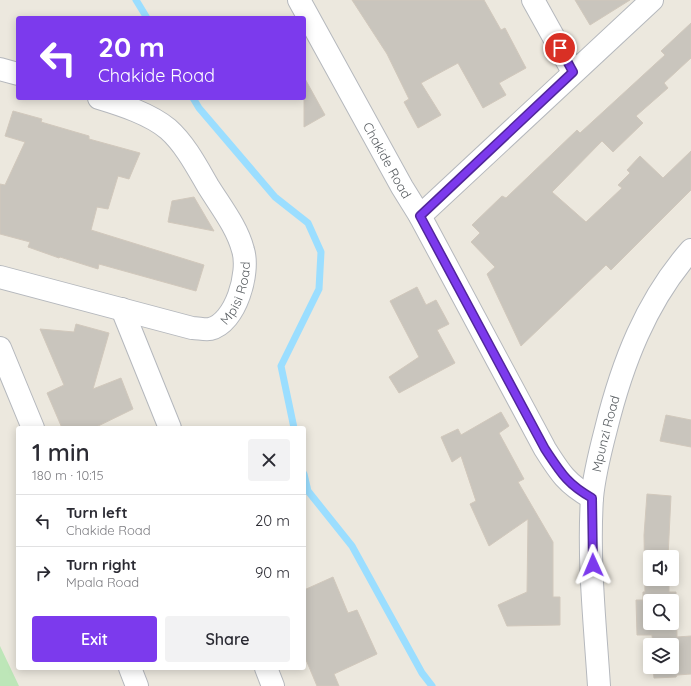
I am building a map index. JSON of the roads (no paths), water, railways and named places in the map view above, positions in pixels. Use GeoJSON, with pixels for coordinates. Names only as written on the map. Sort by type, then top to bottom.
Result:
{"type":"FeatureCollection","features":[{"type":"Feature","properties":{"kind":"street","name":"Chakide Road"},"geometry":{"type":"LineString","coordinates":[[299,0],[402,187],[420,216],[545,449],[567,480],[576,488],[592,498]]}},
{"type":"Feature","properties":{"kind":"street"},"geometry":{"type":"LineString","coordinates":[[533,0],[573,72]]}},
{"type":"Feature","properties":{"kind":"street"},"geometry":{"type":"LineString","coordinates":[[420,216],[652,0]]}},
{"type":"Feature","properties":{"kind":"street"},"geometry":{"type":"LineString","coordinates":[[0,69],[16,73]]}},
{"type":"Feature","properties":{"kind":"street","name":"Mpisi Road"},"geometry":{"type":"LineString","coordinates":[[0,277],[192,328],[211,329],[228,317],[238,300],[244,278],[244,252],[234,228],[187,152],[168,129],[145,115],[104,100]]}},
{"type":"Feature","properties":{"kind":"street","name":"Mpunzi Road"},"geometry":{"type":"LineString","coordinates":[[599,686],[593,590],[592,498],[598,461],[626,359],[650,307],[678,264],[691,250]]}},
{"type":"Feature","properties":{"kind":"street"},"geometry":{"type":"LineString","coordinates":[[122,309],[169,426]]}},
{"type":"Feature","properties":{"kind":"street"},"geometry":{"type":"LineString","coordinates":[[0,348],[32,426]]}},
{"type":"Feature","properties":{"kind":"street"},"geometry":{"type":"LineString","coordinates":[[131,670],[137,686]]}},
{"type":"Feature","properties":{"kind":"street"},"geometry":{"type":"LineString","coordinates":[[267,670],[273,686]]}},
{"type":"Feature","properties":{"kind":"waterway"},"geometry":{"type":"LineString","coordinates":[[136,0],[146,16]]}},
{"type":"Feature","properties":{"kind":"waterway"},"geometry":{"type":"LineString","coordinates":[[194,100],[199,108],[275,197],[308,223],[321,252],[319,289],[281,366],[294,426]]}},
{"type":"Feature","properties":{"kind":"waterway"},"geometry":{"type":"LineString","coordinates":[[306,482],[308,491],[352,546],[422,673],[432,686]]}}]}
